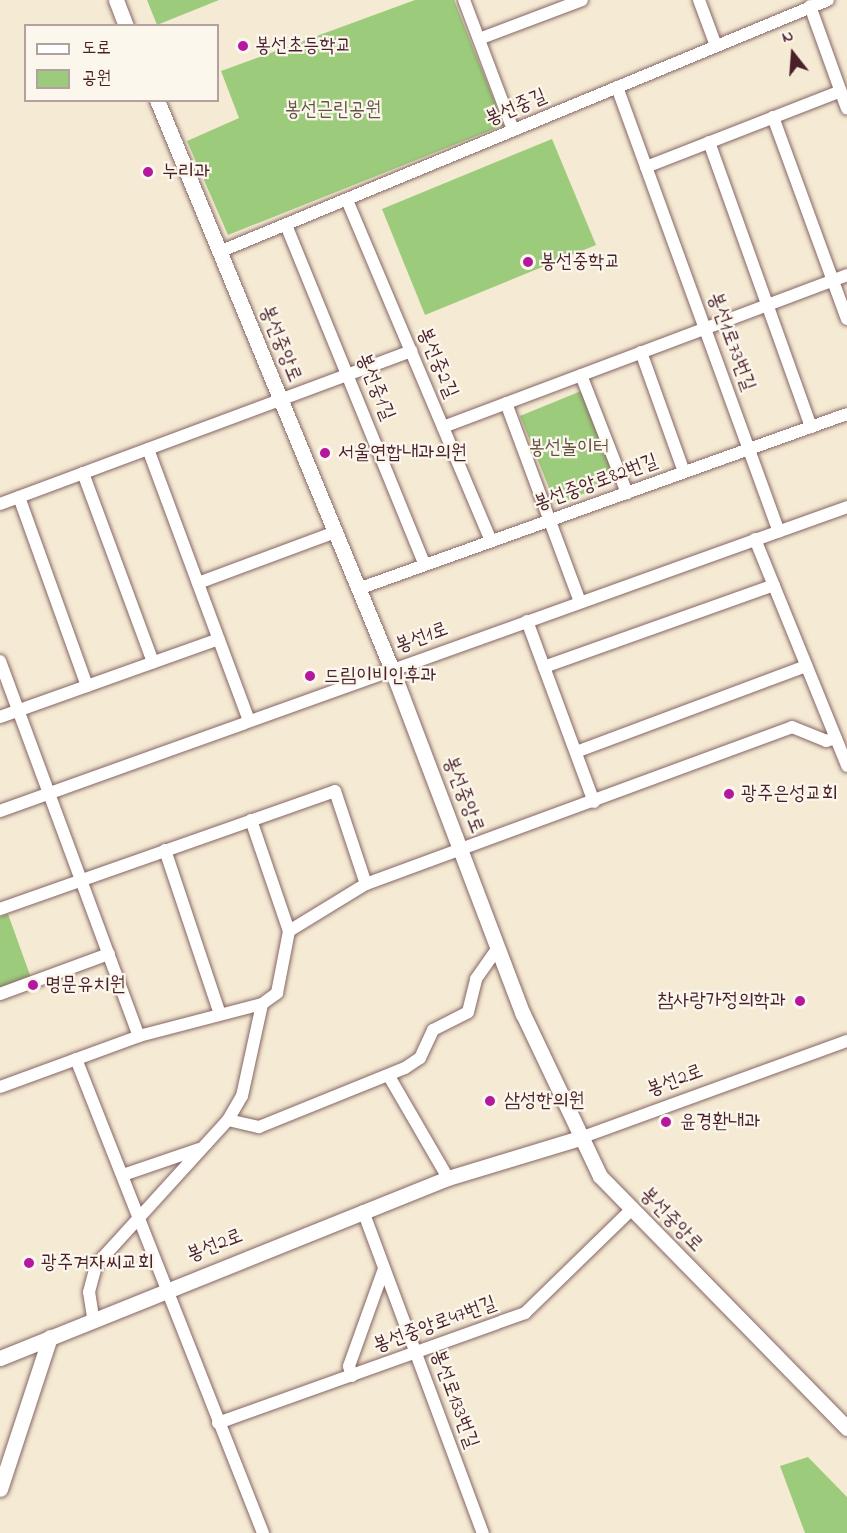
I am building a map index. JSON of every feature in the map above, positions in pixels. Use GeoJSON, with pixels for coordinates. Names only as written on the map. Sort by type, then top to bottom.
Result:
{"type":"FeatureCollection","features":[{"type":"Feature","properties":{"kind":"street"},"geometry":{"type":"LineString","coordinates":[[116,0],[125,24]]}},
{"type":"Feature","properties":{"kind":"street"},"geometry":{"type":"LineString","coordinates":[[464,0],[513,130]]}},
{"type":"Feature","properties":{"kind":"street"},"geometry":{"type":"LineString","coordinates":[[545,0],[550,12]]}},
{"type":"Feature","properties":{"kind":"street"},"geometry":{"type":"LineString","coordinates":[[479,39],[582,0]]}},
{"type":"Feature","properties":{"kind":"street"},"geometry":{"type":"LineString","coordinates":[[699,0],[715,43]]}},
{"type":"Feature","properties":{"kind":"street","name":"봉선중길"},"geometry":{"type":"LineString","coordinates":[[219,252],[617,87],[715,43],[828,0]]}},
{"type":"Feature","properties":{"kind":"street"},"geometry":{"type":"LineString","coordinates":[[810,6],[847,109]]}},
{"type":"Feature","properties":{"kind":"street","name":"봉선1로73번길"},"geometry":{"type":"LineString","coordinates":[[617,87],[779,531]]}},
{"type":"Feature","properties":{"kind":"street"},"geometry":{"type":"LineString","coordinates":[[646,167],[841,91]]}},
{"type":"Feature","properties":{"kind":"street","name":"봉선중앙로"},"geometry":{"type":"LineString","coordinates":[[158,102],[392,670],[462,848],[498,948],[580,1138],[600,1176],[631,1210],[847,1428]]}},
{"type":"Feature","properties":{"kind":"street"},"geometry":{"type":"LineString","coordinates":[[773,117],[847,319]]}},
{"type":"Feature","properties":{"kind":"street"},"geometry":{"type":"LineString","coordinates":[[709,142],[811,427]]}},
{"type":"Feature","properties":{"kind":"street","name":"봉선중2길"},"geometry":{"type":"LineString","coordinates":[[347,200],[490,541]]}},
{"type":"Feature","properties":{"kind":"street","name":"봉선중1길"},"geometry":{"type":"LineString","coordinates":[[286,225],[350,374],[425,565]]}},
{"type":"Feature","properties":{"kind":"street"},"geometry":{"type":"LineString","coordinates":[[443,427],[847,275]]}},
{"type":"Feature","properties":{"kind":"street"},"geometry":{"type":"LineString","coordinates":[[0,504],[411,351]]}},
{"type":"Feature","properties":{"kind":"street"},"geometry":{"type":"LineString","coordinates":[[641,352],[684,472]]}},
{"type":"Feature","properties":{"kind":"street"},"geometry":{"type":"LineString","coordinates":[[581,375],[627,493]]}},
{"type":"Feature","properties":{"kind":"street"},"geometry":{"type":"LineString","coordinates":[[506,403],[580,602]]}},
{"type":"Feature","properties":{"kind":"street","name":"봉선중앙로82번길"},"geometry":{"type":"LineString","coordinates":[[358,589],[847,414]]}},
{"type":"Feature","properties":{"kind":"street"},"geometry":{"type":"LineString","coordinates":[[148,449],[249,721]]}},
{"type":"Feature","properties":{"kind":"street"},"geometry":{"type":"LineString","coordinates":[[83,473],[153,662]]}},
{"type":"Feature","properties":{"kind":"street"},"geometry":{"type":"LineString","coordinates":[[19,497],[87,686]]}},
{"type":"Feature","properties":{"kind":"street","name":"봉선1로"},"geometry":{"type":"LineString","coordinates":[[0,811],[847,507]]}},
{"type":"Feature","properties":{"kind":"street"},"geometry":{"type":"LineString","coordinates":[[198,583],[335,532]]}},
{"type":"Feature","properties":{"kind":"street"},"geometry":{"type":"LineString","coordinates":[[755,540],[847,765]]}},
{"type":"Feature","properties":{"kind":"street"},"geometry":{"type":"LineString","coordinates":[[544,667],[774,585]]}},
{"type":"Feature","properties":{"kind":"street"},"geometry":{"type":"LineString","coordinates":[[527,621],[594,801]]}},
{"type":"Feature","properties":{"kind":"street"},"geometry":{"type":"LineString","coordinates":[[0,717],[219,639]]}},
{"type":"Feature","properties":{"kind":"street"},"geometry":{"type":"LineString","coordinates":[[0,661],[139,1036]]}},
{"type":"Feature","properties":{"kind":"street"},"geometry":{"type":"LineString","coordinates":[[576,752],[806,666]]}},
{"type":"Feature","properties":{"kind":"street"},"geometry":{"type":"LineString","coordinates":[[289,931],[366,884],[792,727],[826,741],[836,738]]}},
{"type":"Feature","properties":{"kind":"street"},"geometry":{"type":"LineString","coordinates":[[0,909],[335,791],[366,884]]}},
{"type":"Feature","properties":{"kind":"street"},"geometry":{"type":"LineString","coordinates":[[0,1087],[139,1036],[219,1011],[262,1004],[278,993],[289,931],[251,820]]}},
{"type":"Feature","properties":{"kind":"street"},"geometry":{"type":"LineString","coordinates":[[165,849],[219,1011]]}},
{"type":"Feature","properties":{"kind":"street"},"geometry":{"type":"LineString","coordinates":[[228,1120],[259,1127],[390,1078],[420,1058],[433,1030],[468,1012],[476,979],[498,948]]}},
{"type":"Feature","properties":{"kind":"street"},"geometry":{"type":"LineString","coordinates":[[0,994],[108,954]]}},
{"type":"Feature","properties":{"kind":"street"},"geometry":{"type":"LineString","coordinates":[[93,1317],[88,1292],[96,1265],[140,1220],[200,1149],[228,1120],[242,1096],[262,1004]]}},
{"type":"Feature","properties":{"kind":"street","name":"봉선2로"},"geometry":{"type":"LineString","coordinates":[[0,1358],[166,1287],[448,1178],[580,1138],[847,1041]]}},
{"type":"Feature","properties":{"kind":"street"},"geometry":{"type":"LineString","coordinates":[[76,1059],[218,1423],[266,1532]]}},
{"type":"Feature","properties":{"kind":"street"},"geometry":{"type":"LineString","coordinates":[[390,1078],[448,1178]]}},
{"type":"Feature","properties":{"kind":"street"},"geometry":{"type":"LineString","coordinates":[[123,1175],[200,1149]]}},
{"type":"Feature","properties":{"kind":"street","name":"봉선중앙로47번길"},"geometry":{"type":"LineString","coordinates":[[218,1423],[525,1313],[631,1210]]}},
{"type":"Feature","properties":{"kind":"street","name":"봉선로133번길"},"geometry":{"type":"LineString","coordinates":[[363,1211],[483,1533]]}},
{"type":"Feature","properties":{"kind":"street"},"geometry":{"type":"LineString","coordinates":[[352,1376],[349,1366],[384,1269]]}},
{"type":"Feature","properties":{"kind":"street"},"geometry":{"type":"LineString","coordinates":[[0,1489],[51,1337]]}},
{"type":"Feature","properties":{"kind":"green space"},"geometry":{"type":"Polygon","coordinates":[[[147,0],[219,0],[159,24],[157,24],[147,0]]]}},
{"type":"Feature","properties":{"kind":"green space","name":"봉선근린공원"},"geometry":{"type":"Polygon","coordinates":[[[415,0],[454,0],[504,125],[228,235],[187,141],[239,118],[221,71],[415,0]]]}},
{"type":"Feature","properties":{"kind":"green space"},"geometry":{"type":"Polygon","coordinates":[[[552,139],[596,245],[425,315],[382,209],[552,139]]]}},
{"type":"Feature","properties":{"kind":"green space","name":"봉선놀이터"},"geometry":{"type":"Polygon","coordinates":[[[581,391],[617,480],[556,505],[520,416],[581,391]]]}},
{"type":"Feature","properties":{"kind":"green space"},"geometry":{"type":"Polygon","coordinates":[[[8,914],[31,978],[0,989],[0,917],[8,914]]]}},
{"type":"Feature","properties":{"kind":"green space"},"geometry":{"type":"Polygon","coordinates":[[[808,1457],[847,1497],[847,1533],[805,1533],[780,1466],[808,1457]]]}},
{"type":"Feature","properties":{"kind":"place","name":"봉선초등학교"},"geometry":{"type":"Point","coordinates":[243,46]}},
{"type":"Feature","properties":{"kind":"place","name":"누리과"},"geometry":{"type":"Point","coordinates":[148,172]}},
{"type":"Feature","properties":{"kind":"place","name":"봉선중학교"},"geometry":{"type":"Point","coordinates":[528,262]}},
{"type":"Feature","properties":{"kind":"place","name":"서울연합내과의원"},"geometry":{"type":"Point","coordinates":[325,453]}},
{"type":"Feature","properties":{"kind":"place","name":"드림이비인후과"},"geometry":{"type":"Point","coordinates":[310,676]}},
{"type":"Feature","properties":{"kind":"place","name":"광주은성교회"},"geometry":{"type":"Point","coordinates":[729,794]}},
{"type":"Feature","properties":{"kind":"place","name":"명문유치원"},"geometry":{"type":"Point","coordinates":[33,985]}},
{"type":"Feature","properties":{"kind":"place","name":"참사랑가정의학과"},"geometry":{"type":"Point","coordinates":[800,1001]}},
{"type":"Feature","properties":{"kind":"place","name":"삼성한의원"},"geometry":{"type":"Point","coordinates":[490,1101]}},
{"type":"Feature","properties":{"kind":"place","name":"윤경환내과"},"geometry":{"type":"Point","coordinates":[666,1122]}},
{"type":"Feature","properties":{"kind":"place","name":"광주겨자씨교회"},"geometry":{"type":"Point","coordinates":[29,1263]}}]}
